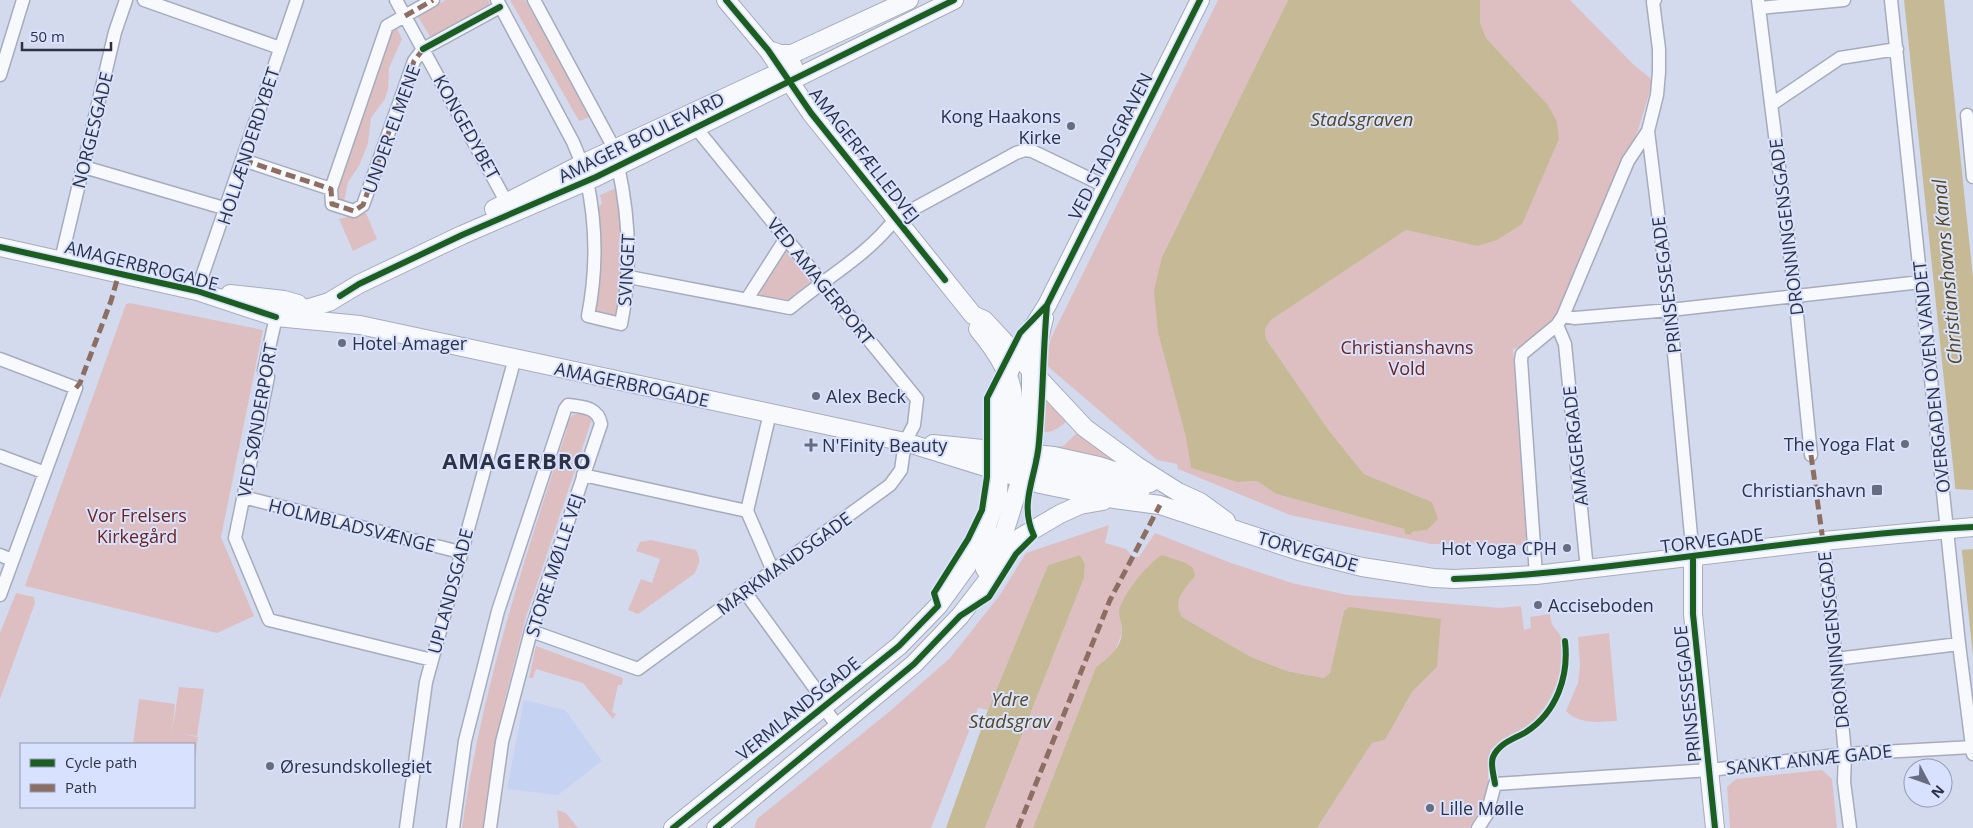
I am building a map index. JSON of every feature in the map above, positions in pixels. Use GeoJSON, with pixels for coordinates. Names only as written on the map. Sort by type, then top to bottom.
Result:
{"type":"FeatureCollection","features":[{"type":"Feature","properties":{"kind":"street"},"geometry":{"type":"LineString","coordinates":[[0,75],[24,0]]}},
{"type":"Feature","properties":{"kind":"street","name":"NORGESGADE"},"geometry":{"type":"LineString","coordinates":[[61,260],[115,32],[126,0]]}},
{"type":"Feature","properties":{"kind":"street"},"geometry":{"type":"LineString","coordinates":[[144,0],[280,48]]}},
{"type":"Feature","properties":{"kind":"street","name":"HOLLÆNDERDYBET"},"geometry":{"type":"LineString","coordinates":[[197,291],[227,209],[297,0]]}},
{"type":"Feature","properties":{"kind":"street","name":"KONGEDYBET"},"geometry":{"type":"LineString","coordinates":[[396,0],[507,203]]}},
{"type":"Feature","properties":{"kind":"street","name":"UNDER ELMENE"},"geometry":{"type":"LineString","coordinates":[[433,0],[388,26],[331,190],[332,204],[354,211],[363,205],[414,61],[423,49],[499,4]]}},
{"type":"Feature","properties":{"kind":"street","name":"SVINGET"},"geometry":{"type":"LineString","coordinates":[[534,0],[616,158],[628,221],[629,277],[621,324],[588,316],[593,290],[596,235],[587,181]]}},
{"type":"Feature","properties":{"kind":"street","name":"AMAGERFÆLLEDVEJ"},"geometry":{"type":"LineString","coordinates":[[726,0],[768,50],[811,113],[973,315],[977,327],[996,354],[1007,375]]}},
{"type":"Feature","properties":{"kind":"street"},"geometry":{"type":"LineString","coordinates":[[768,50],[780,54],[792,54],[909,0]]}},
{"type":"Feature","properties":{"kind":"street","name":"AMAGER BOULEVARD"},"geometry":{"type":"LineString","coordinates":[[309,308],[329,302],[359,284],[462,235],[587,181],[616,158],[934,0]]}},
{"type":"Feature","properties":{"kind":"street","name":"AMAGER BOULEVARD"},"geometry":{"type":"LineString","coordinates":[[284,300],[296,300],[314,296],[507,203],[582,164],[616,158],[696,128],[786,75],[954,0]]}},
{"type":"Feature","properties":{"kind":"street","name":"VED STADSGRAVEN"},"geometry":{"type":"LineString","coordinates":[[1015,468],[999,399],[1007,375],[1015,356],[1047,305],[1200,0]]}},
{"type":"Feature","properties":{"kind":"street"},"geometry":{"type":"LineString","coordinates":[[1536,575],[1520,360],[1522,354],[1560,321],[1628,162],[1648,131],[1657,95],[1659,72],[1659,49],[1653,2],[1655,0]]}},
{"type":"Feature","properties":{"kind":"street"},"geometry":{"type":"LineString","coordinates":[[1758,4],[1844,0]]}},
{"type":"Feature","properties":{"kind":"street","name":"OVERGADEN OVEN VANDET"},"geometry":{"type":"LineString","coordinates":[[1891,0],[1921,282],[1951,528],[1959,644],[1973,754]]}},
{"type":"Feature","properties":{"kind":"street"},"geometry":{"type":"LineString","coordinates":[[499,4],[573,142],[582,164]]}},
{"type":"Feature","properties":{"kind":"street","name":"DRONNINGENSGADE"},"geometry":{"type":"LineString","coordinates":[[1758,4],[1795,295],[1811,455]]}},
{"type":"Feature","properties":{"kind":"street"},"geometry":{"type":"LineString","coordinates":[[1772,104],[1840,58],[1897,49]]}},
{"type":"Feature","properties":{"kind":"street"},"geometry":{"type":"LineString","coordinates":[[1966,115],[1973,177]]}},
{"type":"Feature","properties":{"kind":"street","name":"VED AMAGERPORT"},"geometry":{"type":"LineString","coordinates":[[696,128],[917,399],[914,425],[905,442]]}},
{"type":"Feature","properties":{"kind":"street","name":"PRINSESSEGADE"},"geometry":{"type":"LineString","coordinates":[[1648,131],[1670,310],[1693,557],[1693,614],[1715,828]]}},
{"type":"Feature","properties":{"kind":"street"},"geometry":{"type":"LineString","coordinates":[[629,277],[790,308],[820,282],[855,258],[887,230],[896,219],[1025,150],[1032,151],[1107,187]]}},
{"type":"Feature","properties":{"kind":"street"},"geometry":{"type":"LineString","coordinates":[[243,160],[331,190]]}},
{"type":"Feature","properties":{"kind":"street"},"geometry":{"type":"LineString","coordinates":[[84,167],[227,209]]}},
{"type":"Feature","properties":{"kind":"street"},"geometry":{"type":"LineString","coordinates":[[747,299],[786,238]]}},
{"type":"Feature","properties":{"kind":"street","name":"AMAGERBROGADE"},"geometry":{"type":"LineString","coordinates":[[0,246],[197,291],[276,317],[360,325]]}},
{"type":"Feature","properties":{"kind":"street"},"geometry":{"type":"LineString","coordinates":[[1560,321],[1921,282]]}},
{"type":"Feature","properties":{"kind":"street"},"geometry":{"type":"LineString","coordinates":[[197,291],[272,307],[309,308]]}},
{"type":"Feature","properties":{"kind":"street","name":"AMAGERBROGADE"},"geometry":{"type":"LineString","coordinates":[[197,291],[284,300],[360,325],[905,442],[977,447],[1015,468]]}},
{"type":"Feature","properties":{"kind":"street"},"geometry":{"type":"LineString","coordinates":[[960,616],[1005,530],[1015,468],[1031,434],[1031,373],[1047,305]]}},
{"type":"Feature","properties":{"kind":"street","name":"AMAGERFÆLLEDVEJ"},"geometry":{"type":"LineString","coordinates":[[973,315],[984,320],[1015,356],[1085,428],[1137,466],[1178,492],[1200,502]]}},
{"type":"Feature","properties":{"kind":"street","name":"VED SØNDERPORT"},"geometry":{"type":"LineString","coordinates":[[276,317],[264,370],[268,377],[235,538],[269,620],[432,660]]}},
{"type":"Feature","properties":{"kind":"street","name":"AMAGERGADE"},"geometry":{"type":"LineString","coordinates":[[1560,321],[1565,344],[1587,570]]}},
{"type":"Feature","properties":{"kind":"street","name":"UPLANDSGADE"},"geometry":{"type":"LineString","coordinates":[[406,828],[426,682],[460,552],[516,358]]}},
{"type":"Feature","properties":{"kind":"street"},"geometry":{"type":"LineString","coordinates":[[0,359],[76,388],[0,594]]}},
{"type":"Feature","properties":{"kind":"street","name":"STORE MØLLE VEJ"},"geometry":{"type":"LineString","coordinates":[[453,828],[465,741],[498,611],[565,409],[568,405],[593,410],[599,415],[601,424],[531,631],[502,742],[490,828]]}},
{"type":"Feature","properties":{"kind":"street"},"geometry":{"type":"LineString","coordinates":[[770,413],[747,511],[773,571]]}},
{"type":"Feature","properties":{"kind":"street","name":"MARKMANDSGADE"},"geometry":{"type":"LineString","coordinates":[[531,631],[638,669],[896,479],[903,460],[905,442]]}},
{"type":"Feature","properties":{"kind":"street"},"geometry":{"type":"LineString","coordinates":[[0,456],[44,472]]}},
{"type":"Feature","properties":{"kind":"street"},"geometry":{"type":"LineString","coordinates":[[1015,468],[1054,456],[1099,466],[1178,492]]}},
{"type":"Feature","properties":{"kind":"street"},"geometry":{"type":"LineString","coordinates":[[1015,468],[1200,502]]}},
{"type":"Feature","properties":{"kind":"street","name":"TORVEGADE"},"geometry":{"type":"LineString","coordinates":[[1015,468],[1114,499],[1150,502],[1299,551],[1344,562],[1454,580],[1587,570],[1823,541],[1973,527]]}},
{"type":"Feature","properties":{"kind":"street","name":"VERMLANDSGADE"},"geometry":{"type":"LineString","coordinates":[[673,828],[899,646],[938,606],[967,566],[984,535],[998,492],[1015,468]]}},
{"type":"Feature","properties":{"kind":"street"},"geometry":{"type":"LineString","coordinates":[[583,475],[747,511]]}},
{"type":"Feature","properties":{"kind":"street","name":"HOLMBLADSVÆNGE"},"geometry":{"type":"LineString","coordinates":[[244,498],[460,552]]}},
{"type":"Feature","properties":{"kind":"street"},"geometry":{"type":"LineString","coordinates":[[707,800],[722,826],[838,726],[914,664],[960,616],[1010,550],[1031,529],[1080,505],[1114,499]]}},
{"type":"Feature","properties":{"kind":"street","name":"TORVEGADE"},"geometry":{"type":"LineString","coordinates":[[1200,502],[1240,531]]}},
{"type":"Feature","properties":{"kind":"street","name":"DRONNINGENSGADE"},"geometry":{"type":"LineString","coordinates":[[1823,541],[1845,754],[1844,782],[1850,828]]}},
{"type":"Feature","properties":{"kind":"street"},"geometry":{"type":"LineString","coordinates":[[0,555],[12,560]]}},
{"type":"Feature","properties":{"kind":"street","name":"VERMLANDSGADE"},"geometry":{"type":"LineString","coordinates":[[745,592],[821,696],[823,707],[838,726]]}},
{"type":"Feature","properties":{"kind":"street"},"geometry":{"type":"LineString","coordinates":[[1836,659],[1959,644]]}},
{"type":"Feature","properties":{"kind":"street","name":"SANKT ANNÆ GADE"},"geometry":{"type":"LineString","coordinates":[[1478,828],[1487,814],[1495,784],[1710,770],[1845,754],[1973,747]]}},
{"type":"Feature","properties":{"kind":"shaded area"},"geometry":{"type":"Polygon","coordinates":[[[524,700],[565,710],[602,761],[558,795],[507,789],[524,700]]]}},
{"type":"Feature","properties":{"kind":"green space"},"geometry":{"type":"Polygon","coordinates":[[[446,0],[488,0],[491,8],[431,38],[417,15],[446,0]]]}},
{"type":"Feature","properties":{"kind":"green space"},"geometry":{"type":"Polygon","coordinates":[[[510,0],[525,0],[593,116],[579,121],[510,0]]]}},
{"type":"Feature","properties":{"kind":"green space","name":"Christianshavns Vold"},"geometry":{"type":"Polygon","coordinates":[[[1218,0],[1288,0],[1162,257],[1191,468],[1237,482],[1257,481],[1276,494],[1404,529],[1405,534],[1411,535],[1412,532],[1427,530],[1432,502],[1364,474],[1330,432],[1266,339],[1265,329],[1271,320],[1406,230],[1477,246],[1548,105],[1486,38],[1480,22],[1480,0],[1570,0],[1633,64],[1650,78],[1652,84],[1638,130],[1554,320],[1521,347],[1513,349],[1527,545],[1431,544],[1290,515],[1178,469],[1177,464],[1157,460],[1045,364],[1051,338],[1218,0]]]}},
{"type":"Feature","properties":{"kind":"green space"},"geometry":{"type":"Polygon","coordinates":[[[396,26],[402,39],[389,68],[388,90],[385,99],[371,118],[368,143],[359,166],[348,182],[344,202],[335,198],[334,193],[391,28],[396,26]]]}},
{"type":"Feature","properties":{"kind":"green space"},"geometry":{"type":"Polygon","coordinates":[[[616,188],[621,220],[622,267],[617,315],[613,317],[598,314],[594,310],[596,208],[602,204],[600,195],[616,188]]]}},
{"type":"Feature","properties":{"kind":"green space"},"geometry":{"type":"Polygon","coordinates":[[[366,213],[377,239],[353,251],[339,219],[366,213]]]}},
{"type":"Feature","properties":{"kind":"green space"},"geometry":{"type":"Polygon","coordinates":[[[786,251],[810,282],[788,300],[758,295],[781,253],[786,251]]]}},
{"type":"Feature","properties":{"kind":"green space","name":"Vor Frelsers Kirkegård"},"geometry":{"type":"Polygon","coordinates":[[[130,303],[263,330],[221,537],[254,616],[217,633],[25,586],[126,304],[130,303]]]}},
{"type":"Feature","properties":{"kind":"green space"},"geometry":{"type":"Polygon","coordinates":[[[1043,396],[1068,420],[1050,432],[1043,432],[1043,396]]]}},
{"type":"Feature","properties":{"kind":"green space"},"geometry":{"type":"Polygon","coordinates":[[[580,413],[592,418],[526,617],[504,703],[486,828],[462,828],[480,726],[506,626],[535,527],[567,429],[565,424],[573,415],[580,413]]]}},
{"type":"Feature","properties":{"kind":"green space"},"geometry":{"type":"Polygon","coordinates":[[[1079,431],[1122,464],[1053,447],[1063,446],[1079,431]]]}},
{"type":"Feature","properties":{"kind":"green space"},"geometry":{"type":"Polygon","coordinates":[[[1109,525],[1105,543],[1126,549],[1133,557],[1139,557],[1155,533],[1231,563],[1292,583],[1348,595],[1500,608],[1521,606],[1524,630],[1531,628],[1530,617],[1550,614],[1553,626],[1561,637],[1563,647],[1561,670],[1557,682],[1540,714],[1518,732],[1491,749],[1488,763],[1488,796],[1469,828],[1317,828],[1372,743],[1385,740],[1412,692],[1437,667],[1344,612],[1330,673],[1325,678],[1287,671],[1251,657],[1182,617],[1179,611],[1179,600],[1194,576],[1133,584],[1119,611],[1122,633],[1114,653],[1096,667],[1033,828],[985,828],[1084,578],[1085,564],[1080,555],[1048,565],[988,710],[978,708],[931,828],[754,828],[757,819],[890,711],[950,658],[1000,595],[1026,553],[1109,525]]]}},
{"type":"Feature","properties":{"kind":"green space"},"geometry":{"type":"Polygon","coordinates":[[[651,540],[696,550],[699,562],[694,574],[638,614],[628,610],[641,579],[652,583],[660,559],[636,551],[640,542],[651,540]]]}},
{"type":"Feature","properties":{"kind":"green space"},"geometry":{"type":"Polygon","coordinates":[[[16,593],[34,597],[35,603],[0,699],[0,633],[16,593]]]}},
{"type":"Feature","properties":{"kind":"green space"},"geometry":{"type":"Polygon","coordinates":[[[1609,633],[1617,721],[1590,722],[1577,719],[1566,711],[1578,683],[1580,665],[1578,637],[1609,633]]]}},
{"type":"Feature","properties":{"kind":"green space"},"geometry":{"type":"Polygon","coordinates":[[[536,646],[623,678],[622,685],[618,685],[612,712],[616,714],[613,719],[583,683],[536,669],[533,678],[529,678],[536,646]]]}},
{"type":"Feature","properties":{"kind":"green space"},"geometry":{"type":"Polygon","coordinates":[[[179,687],[204,689],[197,736],[181,734],[198,737],[195,760],[195,743],[133,743],[139,699],[175,704],[172,733],[179,687]]]}},
{"type":"Feature","properties":{"kind":"green space"},"geometry":{"type":"Polygon","coordinates":[[[1822,770],[1832,779],[1837,828],[1730,828],[1727,787],[1736,779],[1822,770]]]}},
{"type":"Feature","properties":{"kind":"green space"},"geometry":{"type":"Polygon","coordinates":[[[557,810],[566,813],[578,828],[559,828],[557,810]]]}},
{"type":"Feature","properties":{"kind":"water","name":"Stadsgraven"},"geometry":{"type":"Polygon","coordinates":[[[1288,0],[1480,0],[1480,22],[1486,38],[1548,105],[1557,122],[1559,139],[1522,224],[1497,240],[1477,246],[1406,230],[1271,320],[1265,329],[1266,339],[1330,432],[1364,474],[1432,502],[1438,519],[1427,530],[1412,532],[1411,535],[1405,534],[1404,529],[1276,494],[1257,481],[1237,482],[1191,468],[1186,437],[1158,332],[1154,291],[1162,257],[1288,0]]]}},
{"type":"Feature","properties":{"kind":"water","name":"Christianshavns Kanal"},"geometry":{"type":"Polygon","coordinates":[[[1904,0],[1944,0],[1973,278],[1973,656],[1904,0]]]}},
{"type":"Feature","properties":{"kind":"water","name":"Ydre Stadsgrav"},"geometry":{"type":"Polygon","coordinates":[[[1080,555],[1085,564],[1084,578],[985,828],[946,828],[988,710],[1048,565],[1080,555]]]}},
{"type":"Feature","properties":{"kind":"water"},"geometry":{"type":"Polygon","coordinates":[[[1162,555],[1186,563],[1193,568],[1195,576],[1179,600],[1179,611],[1182,617],[1251,657],[1287,671],[1324,678],[1330,673],[1344,611],[1349,607],[1441,619],[1437,667],[1412,692],[1385,740],[1372,743],[1317,828],[1033,828],[1096,667],[1114,652],[1120,643],[1122,631],[1119,612],[1121,605],[1136,580],[1162,555]]]}},
{"type":"Feature","properties":{"kind":"pier"},"geometry":{"type":"Polygon","coordinates":[[[1954,489],[1973,490],[1973,549],[1960,550],[1954,489]]]}},
{"type":"Feature","properties":{"kind":"marked path"},"geometry":{"type":"LineString","coordinates":[[405,16],[433,0]]}},
{"type":"Feature","properties":{"kind":"marked path"},"geometry":{"type":"LineString","coordinates":[[243,160],[331,189],[332,204],[354,211],[363,205],[414,61],[425,47]]}},
{"type":"Feature","properties":{"kind":"marked path"},"geometry":{"type":"LineString","coordinates":[[76,388],[80,383],[111,301],[119,273]]}},
{"type":"Feature","properties":{"kind":"marked path"},"geometry":{"type":"LineString","coordinates":[[1811,455],[1823,541]]}},
{"type":"Feature","properties":{"kind":"marked path"},"geometry":{"type":"LineString","coordinates":[[1018,828],[1110,600],[1160,505]]}},
{"type":"Feature","properties":{"kind":"cycle path"},"geometry":{"type":"LineString","coordinates":[[726,0],[768,50],[811,113],[945,280]]}},
{"type":"Feature","properties":{"kind":"cycle path"},"geometry":{"type":"LineString","coordinates":[[340,296],[359,284],[462,235],[596,177],[954,0]]}},
{"type":"Feature","properties":{"kind":"cycle path"},"geometry":{"type":"LineString","coordinates":[[673,828],[899,646],[938,606],[934,593],[968,539],[982,510],[987,477],[987,398],[1020,333],[1047,305],[1200,0]]}},
{"type":"Feature","properties":{"kind":"cycle path"},"geometry":{"type":"LineString","coordinates":[[423,49],[500,7]]}},
{"type":"Feature","properties":{"kind":"cycle path"},"geometry":{"type":"LineString","coordinates":[[0,247],[197,291],[276,317]]}},
{"type":"Feature","properties":{"kind":"cycle path"},"geometry":{"type":"LineString","coordinates":[[716,828],[914,664],[960,616],[989,597],[1016,554],[1034,536],[1030,524],[1028,500],[1038,454],[1047,305]]}},
{"type":"Feature","properties":{"kind":"cycle path"},"geometry":{"type":"LineString","coordinates":[[1454,579],[1584,569],[1778,545],[1908,531],[1973,527]]}},
{"type":"Feature","properties":{"kind":"cycle path"},"geometry":{"type":"LineString","coordinates":[[1693,557],[1693,614],[1715,828]]}},
{"type":"Feature","properties":{"kind":"cycle path"},"geometry":{"type":"LineString","coordinates":[[1495,784],[1492,763],[1496,752],[1503,745],[1537,724],[1553,704],[1559,692],[1565,667],[1565,641]]}},
{"type":"Feature","properties":{"kind":"place","name":"Kong Haakons Kirke"},"geometry":{"type":"Point","coordinates":[1071,126]}},
{"type":"Feature","properties":{"kind":"place","name":"Hotel Amager"},"geometry":{"type":"Point","coordinates":[342,343]}},
{"type":"Feature","properties":{"kind":"place","name":"Alex Beck"},"geometry":{"type":"Point","coordinates":[816,396]}},
{"type":"Feature","properties":{"kind":"place","name":"The Yoga Flat"},"geometry":{"type":"Point","coordinates":[1905,444]}},
{"type":"Feature","properties":{"kind":"place","name":"N'Finity Beauty"},"geometry":{"type":"Point","coordinates":[811,445]}},
{"type":"Feature","properties":{"kind":"place","name":"Christianshavn"},"geometry":{"type":"Point","coordinates":[1877,490]}},
{"type":"Feature","properties":{"kind":"place","name":"Hot Yoga CPH"},"geometry":{"type":"Point","coordinates":[1567,548]}},
{"type":"Feature","properties":{"kind":"place","name":"Acciseboden"},"geometry":{"type":"Point","coordinates":[1538,605]}},
{"type":"Feature","properties":{"kind":"place","name":"Øresundskollegiet"},"geometry":{"type":"Point","coordinates":[270,766]}},
{"type":"Feature","properties":{"kind":"place","name":"Lille Mølle"},"geometry":{"type":"Point","coordinates":[1430,808]}},
{"type":"Feature","properties":{"kind":"district","name":"AMAGERBRO"},"geometry":{"type":"Point","coordinates":[517,460]}}]}
